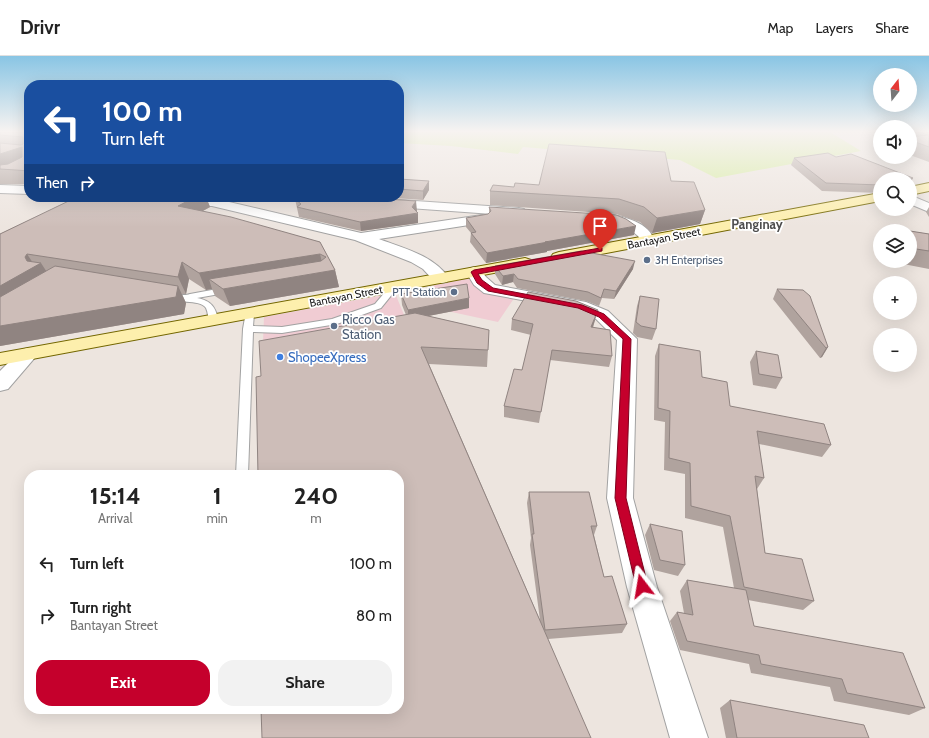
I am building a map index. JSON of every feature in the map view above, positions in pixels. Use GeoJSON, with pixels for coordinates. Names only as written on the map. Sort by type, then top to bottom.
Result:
{"type":"FeatureCollection","features":[{"type":"Feature","properties":{"kind":"main road"},"geometry":{"type":"LineString","coordinates":[[917,193],[929,187]]}},
{"type":"Feature","properties":{"kind":"main road","name":"Bantayan Street"},"geometry":{"type":"LineString","coordinates":[[0,359],[214,321],[249,322],[394,287],[873,198]]}},
{"type":"Feature","properties":{"kind":"street"},"geometry":{"type":"LineString","coordinates":[[0,189],[24,190]]}},
{"type":"Feature","properties":{"kind":"street"},"geometry":{"type":"LineString","coordinates":[[917,200],[929,208]]}},
{"type":"Feature","properties":{"kind":"street"},"geometry":{"type":"LineString","coordinates":[[165,204],[184,202]]}},
{"type":"Feature","properties":{"kind":"street"},"geometry":{"type":"LineString","coordinates":[[224,202],[360,237],[417,259],[429,266],[441,278]]}},
{"type":"Feature","properties":{"kind":"street"},"geometry":{"type":"LineString","coordinates":[[360,237],[529,213],[374,202]]}},
{"type":"Feature","properties":{"kind":"street"},"geometry":{"type":"LineString","coordinates":[[593,218],[616,219],[630,224],[646,235],[647,241]]}},
{"type":"Feature","properties":{"kind":"street"},"geometry":{"type":"LineString","coordinates":[[474,272],[480,281],[490,289],[580,306],[602,315],[627,339],[620,498],[642,586],[689,738]]}},
{"type":"Feature","properties":{"kind":"street"},"geometry":{"type":"LineString","coordinates":[[0,384],[28,354]]}},
{"type":"Feature","properties":{"kind":"lane"},"geometry":{"type":"LineString","coordinates":[[242,470],[249,322],[282,330],[334,322],[378,306],[394,287]]}},
{"type":"Feature","properties":{"kind":"lane"},"geometry":{"type":"LineString","coordinates":[[182,298],[234,289]]}},
{"type":"Feature","properties":{"kind":"lane"},"geometry":{"type":"LineString","coordinates":[[166,296],[203,302],[210,307],[214,321]]}},
{"type":"Feature","properties":{"kind":"shaded area"},"geometry":{"type":"Polygon","coordinates":[[[471,278],[515,297],[498,322],[447,311],[433,285],[471,278]]]}},
{"type":"Feature","properties":{"kind":"shaded area"},"geometry":{"type":"Polygon","coordinates":[[[395,293],[423,361],[261,392],[264,317],[395,293]]]}},
{"type":"Feature","properties":{"kind":"green space"},"geometry":{"type":"Polygon","coordinates":[[[688,164],[792,164],[716,178],[688,164]]]}},
{"type":"Feature","properties":{"kind":"building"},"geometry":{"type":"Polygon","coordinates":[[[24,164],[24,171],[0,169],[0,165],[24,164]]]}},
{"type":"Feature","properties":{"kind":"building"},"geometry":{"type":"Polygon","coordinates":[[[544,164],[667,164],[671,181],[694,182],[705,210],[657,218],[644,207],[619,199],[490,191],[493,185],[514,187],[515,183],[539,185],[544,164]]]}},
{"type":"Feature","properties":{"kind":"building"},"geometry":{"type":"Polygon","coordinates":[[[801,164],[877,164],[898,172],[873,172],[873,185],[826,183],[801,164]]]}},
{"type":"Feature","properties":{"kind":"building"},"geometry":{"type":"Polygon","coordinates":[[[404,179],[429,181],[423,191],[404,189],[404,179]]]}},
{"type":"Feature","properties":{"kind":"building"},"geometry":{"type":"Polygon","coordinates":[[[416,201],[412,207],[418,213],[360,222],[297,207],[301,204],[299,202],[416,201]]]}},
{"type":"Feature","properties":{"kind":"building"},"geometry":{"type":"Polygon","coordinates":[[[67,202],[186,202],[178,206],[231,217],[320,242],[335,270],[223,289],[209,279],[321,261],[326,257],[320,254],[199,273],[182,262],[178,277],[27,254],[25,257],[27,261],[41,263],[0,286],[0,234],[67,202]]]}},
{"type":"Feature","properties":{"kind":"building"},"geometry":{"type":"Polygon","coordinates":[[[489,207],[616,215],[626,219],[636,226],[487,253],[471,233],[476,232],[466,218],[488,214],[491,211],[489,207]]]}},
{"type":"Feature","properties":{"kind":"building"},"geometry":{"type":"Polygon","coordinates":[[[917,232],[929,234],[929,251],[917,249],[917,232]]]}},
{"type":"Feature","properties":{"kind":"building"},"geometry":{"type":"Polygon","coordinates":[[[581,251],[635,261],[616,291],[604,289],[601,298],[588,292],[518,279],[514,274],[503,276],[495,266],[581,251]]]}},
{"type":"Feature","properties":{"kind":"building"},"geometry":{"type":"Polygon","coordinates":[[[55,266],[178,286],[176,297],[0,326],[0,297],[55,266]]]}},
{"type":"Feature","properties":{"kind":"building"},"geometry":{"type":"Polygon","coordinates":[[[467,284],[469,298],[408,310],[401,294],[467,284]]]}},
{"type":"Feature","properties":{"kind":"building"},"geometry":{"type":"Polygon","coordinates":[[[777,289],[803,290],[810,296],[828,347],[826,348],[777,289]]]}},
{"type":"Feature","properties":{"kind":"building"},"geometry":{"type":"Polygon","coordinates":[[[528,292],[576,301],[598,310],[591,327],[610,330],[612,356],[552,350],[541,412],[504,406],[514,369],[522,370],[533,324],[512,319],[528,292]]]}},
{"type":"Feature","properties":{"kind":"building"},"geometry":{"type":"Polygon","coordinates":[[[640,296],[659,299],[656,329],[641,326],[636,322],[640,296]]]}},
{"type":"Feature","properties":{"kind":"building"},"geometry":{"type":"Polygon","coordinates":[[[415,313],[489,330],[488,350],[421,347],[591,738],[262,738],[261,714],[404,714],[404,470],[258,470],[256,377],[261,376],[259,341],[415,313]]]}},
{"type":"Feature","properties":{"kind":"building"},"geometry":{"type":"Polygon","coordinates":[[[659,344],[700,351],[702,377],[727,382],[730,406],[824,424],[831,445],[757,431],[764,478],[755,476],[765,553],[802,559],[814,601],[744,587],[730,516],[691,506],[690,463],[669,458],[670,411],[658,408],[659,344]]]}},
{"type":"Feature","properties":{"kind":"building"},"geometry":{"type":"Polygon","coordinates":[[[756,351],[778,355],[782,378],[759,374],[756,351]]]}},
{"type":"Feature","properties":{"kind":"building"},"geometry":{"type":"Polygon","coordinates":[[[529,492],[589,492],[597,526],[591,526],[604,577],[612,576],[627,624],[545,630],[532,534],[534,534],[529,492]]]}},
{"type":"Feature","properties":{"kind":"building"},"geometry":{"type":"Polygon","coordinates":[[[650,524],[682,531],[685,565],[660,560],[650,524]]]}},
{"type":"Feature","properties":{"kind":"building"},"geometry":{"type":"Polygon","coordinates":[[[687,580],[746,590],[754,626],[903,653],[925,708],[847,693],[842,679],[761,664],[759,655],[687,641],[677,612],[693,615],[687,580]]]}},
{"type":"Feature","properties":{"kind":"building"},"geometry":{"type":"Polygon","coordinates":[[[730,700],[864,725],[869,738],[737,738],[730,700]]]}},
{"type":"Feature","properties":{"kind":"place","name":"3H Enterprises"},"geometry":{"type":"Point","coordinates":[647,260]}},
{"type":"Feature","properties":{"kind":"place","name":"PTT Station"},"geometry":{"type":"Point","coordinates":[454,292]}},
{"type":"Feature","properties":{"kind":"place","name":"Ricco Gas Station"},"geometry":{"type":"Point","coordinates":[334,326]}},
{"type":"Feature","properties":{"kind":"place","name":"ShopeeXpress"},"geometry":{"type":"Point","coordinates":[280,357]}},
{"type":"Feature","properties":{"kind":"district","name":"Panginay"},"geometry":{"type":"Point","coordinates":[757,224]}},
{"type":"Feature","properties":{"kind":"route"},"geometry":{"type":"LineString","coordinates":[[600,250],[474,272],[480,281],[490,289],[580,306],[602,315],[627,339],[620,498],[642,586]]}}]}
